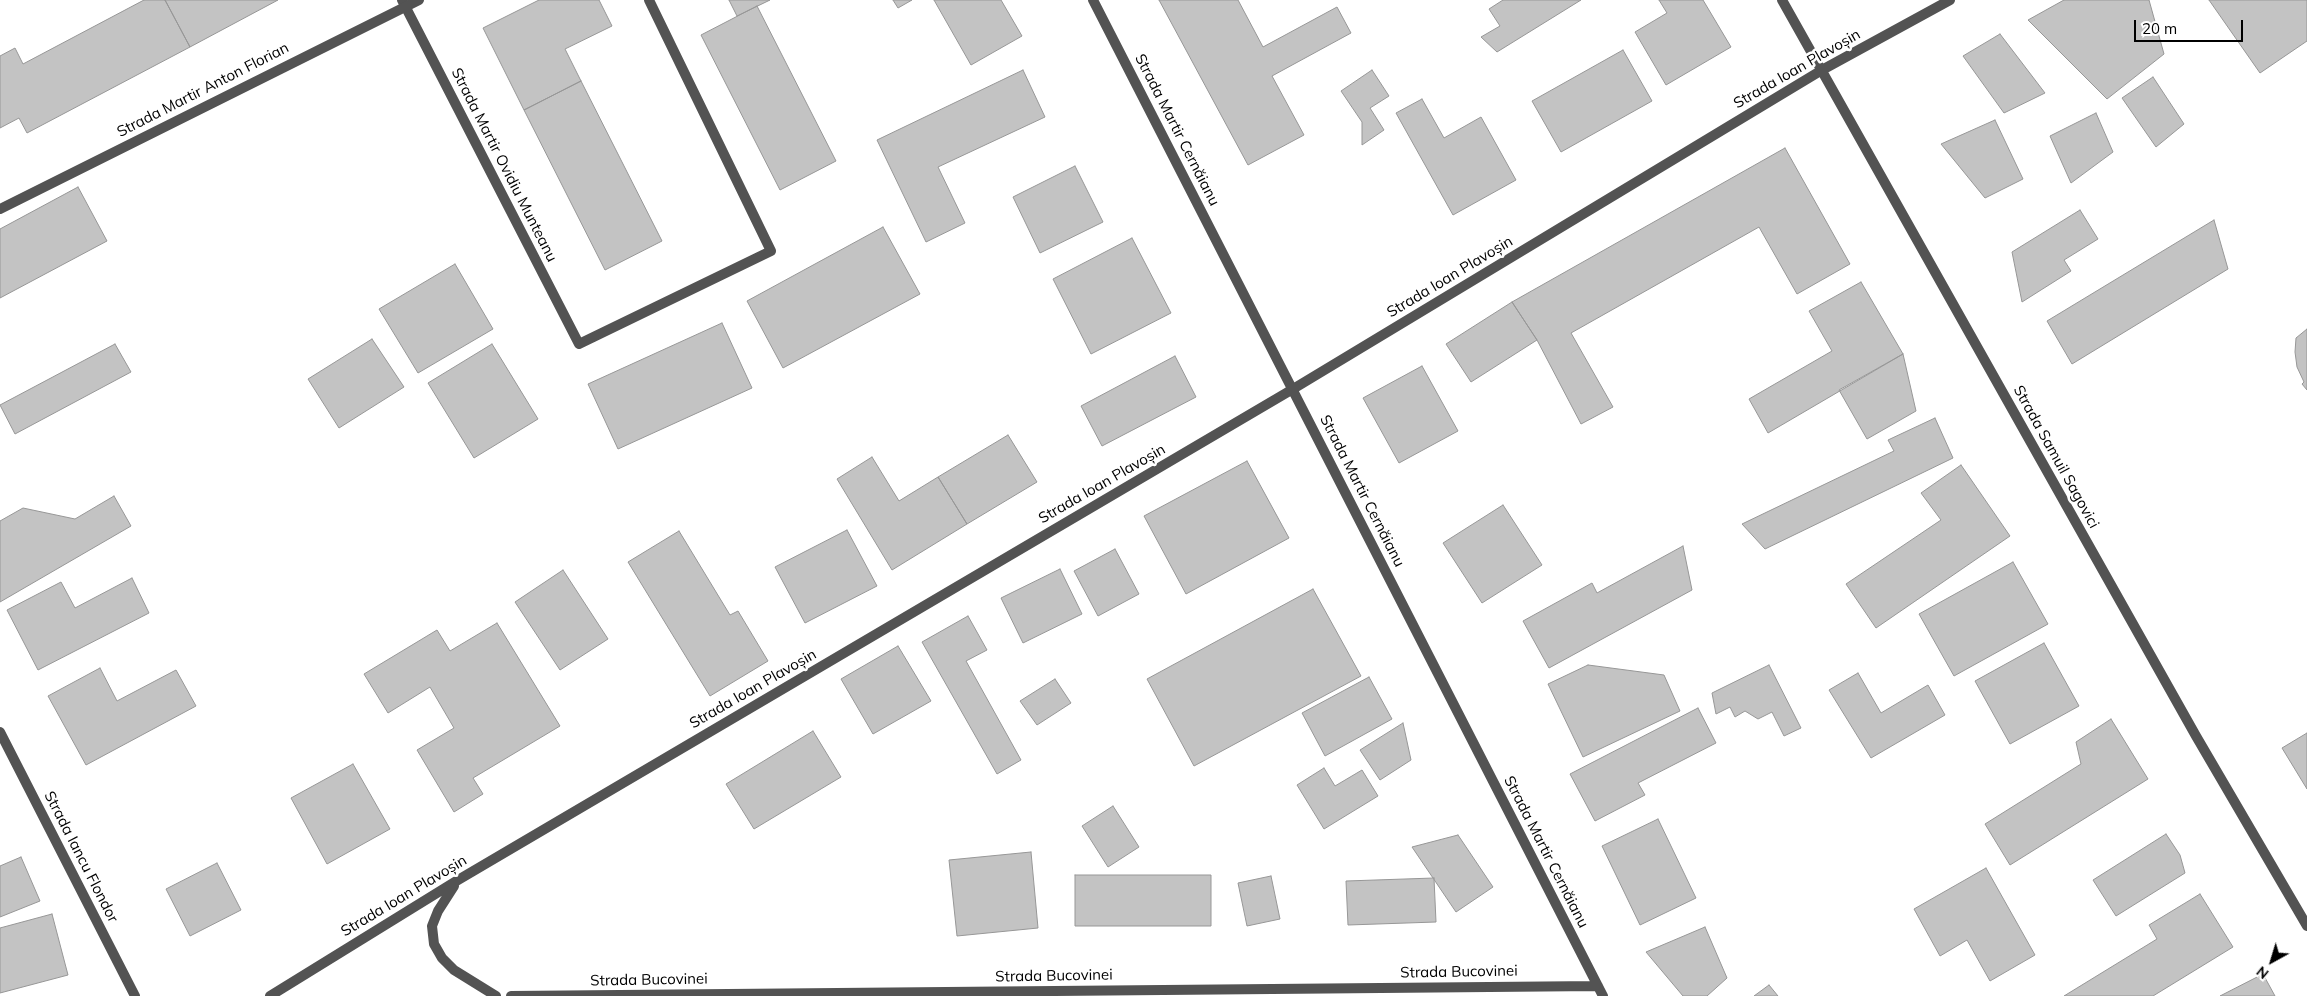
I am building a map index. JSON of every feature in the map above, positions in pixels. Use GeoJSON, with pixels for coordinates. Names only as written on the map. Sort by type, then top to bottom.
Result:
{"type":"FeatureCollection","features":[{"type":"Feature","properties":{"kind":"street","name":"Strada Martir Anton Florian"},"geometry":{"type":"LineString","coordinates":[[0,209],[404,3],[419,0]]}},
{"type":"Feature","properties":{"kind":"street","name":"Strada Martir Ovidiu Munteanu"},"geometry":{"type":"LineString","coordinates":[[404,3],[579,344],[771,251],[649,0]]}},
{"type":"Feature","properties":{"kind":"street","name":"Strada Martir Cernăianu"},"geometry":{"type":"LineString","coordinates":[[1093,0],[1603,996]]}},
{"type":"Feature","properties":{"kind":"street","name":"Strada Samuil Sagovici"},"geometry":{"type":"LineString","coordinates":[[1782,0],[2196,736],[2307,926]]}},
{"type":"Feature","properties":{"kind":"street","name":"Strada Ioan Plavoșin"},"geometry":{"type":"LineString","coordinates":[[270,996],[458,880],[1293,389],[1822,70],[1950,0]]}},
{"type":"Feature","properties":{"kind":"street","name":"Strada Iancu Flondor"},"geometry":{"type":"LineString","coordinates":[[0,732],[135,996]]}},
{"type":"Feature","properties":{"kind":"street"},"geometry":{"type":"LineString","coordinates":[[458,880],[438,911],[432,926],[434,944],[442,958],[454,970],[496,996]]}},
{"type":"Feature","properties":{"kind":"street","name":"Strada Bucovinei"},"geometry":{"type":"LineString","coordinates":[[511,996],[1250,993],[1598,986]]}},
{"type":"Feature","properties":{"kind":"building"},"geometry":{"type":"Polygon","coordinates":[[[144,0],[165,0],[190,47],[27,133],[19,118],[0,128],[0,56],[15,48],[23,64],[144,0]]]}},
{"type":"Feature","properties":{"kind":"building"},"geometry":{"type":"Polygon","coordinates":[[[165,0],[278,0],[190,47],[165,0]]]}},
{"type":"Feature","properties":{"kind":"building"},"geometry":{"type":"Polygon","coordinates":[[[539,0],[599,0],[612,26],[565,49],[581,81],[524,110],[483,28],[539,0]]]}},
{"type":"Feature","properties":{"kind":"building"},"geometry":{"type":"Polygon","coordinates":[[[729,0],[770,0],[737,16],[729,0]]]}},
{"type":"Feature","properties":{"kind":"building"},"geometry":{"type":"Polygon","coordinates":[[[893,0],[912,0],[898,8],[893,0]]]}},
{"type":"Feature","properties":{"kind":"building"},"geometry":{"type":"Polygon","coordinates":[[[934,0],[1001,0],[1022,36],[971,65],[934,0]]]}},
{"type":"Feature","properties":{"kind":"building"},"geometry":{"type":"Polygon","coordinates":[[[1159,0],[1238,0],[1263,47],[1337,7],[1351,33],[1272,76],[1304,135],[1248,165],[1159,0]]]}},
{"type":"Feature","properties":{"kind":"building"},"geometry":{"type":"Polygon","coordinates":[[[1503,0],[1581,0],[1497,52],[1481,37],[1500,26],[1489,9],[1503,0]]]}},
{"type":"Feature","properties":{"kind":"building"},"geometry":{"type":"Polygon","coordinates":[[[1659,0],[1703,0],[1731,47],[1666,85],[1635,32],[1667,13],[1659,0]]]}},
{"type":"Feature","properties":{"kind":"building"},"geometry":{"type":"Polygon","coordinates":[[[2064,0],[2149,0],[2164,54],[2107,99],[2028,20],[2064,0]]]}},
{"type":"Feature","properties":{"kind":"building"},"geometry":{"type":"Polygon","coordinates":[[[2209,0],[2307,0],[2307,41],[2260,73],[2209,0]]]}},
{"type":"Feature","properties":{"kind":"building"},"geometry":{"type":"Polygon","coordinates":[[[757,6],[836,161],[780,190],[701,35],[757,6]]]}},
{"type":"Feature","properties":{"kind":"building"},"geometry":{"type":"Polygon","coordinates":[[[2000,34],[2045,93],[2004,113],[1963,56],[2000,34]]]}},
{"type":"Feature","properties":{"kind":"building"},"geometry":{"type":"Polygon","coordinates":[[[1623,50],[1652,101],[1561,152],[1532,101],[1623,50]]]}},
{"type":"Feature","properties":{"kind":"building"},"geometry":{"type":"Polygon","coordinates":[[[1023,70],[1045,117],[938,167],[965,223],[926,242],[877,140],[1023,70]]]}},
{"type":"Feature","properties":{"kind":"building"},"geometry":{"type":"Polygon","coordinates":[[[1372,70],[1389,96],[1370,108],[1384,130],[1362,145],[1362,122],[1341,91],[1372,70]]]}},
{"type":"Feature","properties":{"kind":"building"},"geometry":{"type":"Polygon","coordinates":[[[2153,77],[2184,124],[2156,147],[2122,98],[2153,77]]]}},
{"type":"Feature","properties":{"kind":"building"},"geometry":{"type":"Polygon","coordinates":[[[581,81],[662,241],[605,270],[524,110],[581,81]]]}},
{"type":"Feature","properties":{"kind":"building"},"geometry":{"type":"Polygon","coordinates":[[[1422,99],[1444,138],[1481,117],[1516,180],[1453,215],[1396,113],[1422,99]]]}},
{"type":"Feature","properties":{"kind":"building"},"geometry":{"type":"Polygon","coordinates":[[[2096,113],[2113,152],[2071,183],[2050,136],[2096,113]]]}},
{"type":"Feature","properties":{"kind":"building"},"geometry":{"type":"Polygon","coordinates":[[[1995,120],[2023,179],[1985,198],[1941,144],[1995,120]]]}},
{"type":"Feature","properties":{"kind":"building"},"geometry":{"type":"Polygon","coordinates":[[[1785,148],[1850,264],[1797,294],[1759,227],[1571,333],[1613,407],[1581,424],[1537,340],[1512,302],[1785,148]]]}},
{"type":"Feature","properties":{"kind":"building"},"geometry":{"type":"Polygon","coordinates":[[[1075,166],[1103,222],[1040,253],[1013,197],[1075,166]]]}},
{"type":"Feature","properties":{"kind":"building"},"geometry":{"type":"Polygon","coordinates":[[[78,187],[107,241],[0,298],[0,229],[78,187]]]}},
{"type":"Feature","properties":{"kind":"building"},"geometry":{"type":"Polygon","coordinates":[[[2080,210],[2098,239],[2064,260],[2071,271],[2022,302],[2012,252],[2080,210]]]}},
{"type":"Feature","properties":{"kind":"building"},"geometry":{"type":"Polygon","coordinates":[[[2214,220],[2228,269],[2072,364],[2047,321],[2214,220]]]}},
{"type":"Feature","properties":{"kind":"building"},"geometry":{"type":"Polygon","coordinates":[[[883,227],[920,294],[783,368],[747,301],[883,227]]]}},
{"type":"Feature","properties":{"kind":"building"},"geometry":{"type":"Polygon","coordinates":[[[1132,238],[1171,313],[1091,354],[1053,279],[1132,238]]]}},
{"type":"Feature","properties":{"kind":"building"},"geometry":{"type":"Polygon","coordinates":[[[455,264],[493,329],[418,373],[379,309],[455,264]]]}},
{"type":"Feature","properties":{"kind":"building"},"geometry":{"type":"Polygon","coordinates":[[[1861,282],[1903,354],[1768,433],[1749,399],[1832,351],[1809,311],[1861,282]]]}},
{"type":"Feature","properties":{"kind":"building"},"geometry":{"type":"Polygon","coordinates":[[[1512,302],[1537,340],[1471,382],[1446,344],[1512,302]]]}},
{"type":"Feature","properties":{"kind":"building"},"geometry":{"type":"Polygon","coordinates":[[[722,323],[752,388],[618,449],[588,384],[722,323]]]}},
{"type":"Feature","properties":{"kind":"building"},"geometry":{"type":"Polygon","coordinates":[[[2307,329],[2307,390],[2302,384],[2304,382],[2297,367],[2295,352],[2296,338],[2307,329]]]}},
{"type":"Feature","properties":{"kind":"building"},"geometry":{"type":"Polygon","coordinates":[[[372,339],[404,387],[339,428],[308,379],[372,339]]]}},
{"type":"Feature","properties":{"kind":"building"},"geometry":{"type":"Polygon","coordinates":[[[115,344],[131,372],[15,434],[0,405],[115,344]]]}},
{"type":"Feature","properties":{"kind":"building"},"geometry":{"type":"Polygon","coordinates":[[[492,344],[538,419],[474,458],[428,383],[492,344]]]}},
{"type":"Feature","properties":{"kind":"building"},"geometry":{"type":"Polygon","coordinates":[[[1903,354],[1916,411],[1867,439],[1839,390],[1903,354]]]}},
{"type":"Feature","properties":{"kind":"building"},"geometry":{"type":"Polygon","coordinates":[[[1175,356],[1196,397],[1102,446],[1081,406],[1175,356]]]}},
{"type":"Feature","properties":{"kind":"building"},"geometry":{"type":"Polygon","coordinates":[[[1422,366],[1458,431],[1399,463],[1363,398],[1422,366]]]}},
{"type":"Feature","properties":{"kind":"building"},"geometry":{"type":"Polygon","coordinates":[[[1935,418],[1953,458],[1765,549],[1742,524],[1894,451],[1888,440],[1935,418]]]}},
{"type":"Feature","properties":{"kind":"building"},"geometry":{"type":"Polygon","coordinates":[[[1008,435],[1037,482],[967,524],[938,477],[1008,435]]]}},
{"type":"Feature","properties":{"kind":"building"},"geometry":{"type":"Polygon","coordinates":[[[872,457],[899,501],[938,477],[967,524],[892,570],[837,479],[872,457]]]}},
{"type":"Feature","properties":{"kind":"building"},"geometry":{"type":"Polygon","coordinates":[[[1247,461],[1289,538],[1186,594],[1144,516],[1247,461]]]}},
{"type":"Feature","properties":{"kind":"building"},"geometry":{"type":"Polygon","coordinates":[[[1961,465],[2010,536],[1876,628],[1846,584],[1941,520],[1921,493],[1961,465]]]}},
{"type":"Feature","properties":{"kind":"building"},"geometry":{"type":"Polygon","coordinates":[[[114,496],[131,526],[0,602],[0,521],[23,508],[75,519],[114,496]]]}},
{"type":"Feature","properties":{"kind":"building"},"geometry":{"type":"Polygon","coordinates":[[[1503,505],[1542,565],[1482,603],[1443,543],[1503,505]]]}},
{"type":"Feature","properties":{"kind":"building"},"geometry":{"type":"Polygon","coordinates":[[[847,530],[877,586],[805,623],[775,567],[847,530]]]}},
{"type":"Feature","properties":{"kind":"building"},"geometry":{"type":"Polygon","coordinates":[[[679,531],[730,615],[738,611],[768,661],[710,696],[628,562],[679,531]]]}},
{"type":"Feature","properties":{"kind":"building"},"geometry":{"type":"Polygon","coordinates":[[[1683,546],[1692,590],[1549,668],[1523,621],[1592,583],[1597,593],[1683,546]]]}},
{"type":"Feature","properties":{"kind":"building"},"geometry":{"type":"Polygon","coordinates":[[[1115,549],[1139,594],[1098,616],[1074,571],[1115,549]]]}},
{"type":"Feature","properties":{"kind":"building"},"geometry":{"type":"Polygon","coordinates":[[[2013,562],[2048,624],[1954,676],[1919,614],[2013,562]]]}},
{"type":"Feature","properties":{"kind":"building"},"geometry":{"type":"Polygon","coordinates":[[[1060,569],[1082,614],[1023,643],[1001,598],[1060,569]]]}},
{"type":"Feature","properties":{"kind":"building"},"geometry":{"type":"Polygon","coordinates":[[[563,570],[608,639],[560,670],[515,602],[563,570]]]}},
{"type":"Feature","properties":{"kind":"building"},"geometry":{"type":"Polygon","coordinates":[[[132,578],[149,613],[38,670],[7,610],[61,582],[75,608],[132,578]]]}},
{"type":"Feature","properties":{"kind":"building"},"geometry":{"type":"Polygon","coordinates":[[[1313,589],[1361,676],[1194,766],[1147,679],[1313,589]]]}},
{"type":"Feature","properties":{"kind":"building"},"geometry":{"type":"Polygon","coordinates":[[[968,616],[987,650],[966,661],[1021,760],[997,774],[922,642],[968,616]]]}},
{"type":"Feature","properties":{"kind":"building"},"geometry":{"type":"Polygon","coordinates":[[[497,623],[560,726],[473,778],[483,794],[454,812],[417,750],[454,728],[430,687],[388,713],[364,674],[437,630],[450,651],[497,623]]]}},
{"type":"Feature","properties":{"kind":"building"},"geometry":{"type":"Polygon","coordinates":[[[2044,643],[2079,706],[2010,744],[1975,681],[2044,643]]]}},
{"type":"Feature","properties":{"kind":"building"},"geometry":{"type":"Polygon","coordinates":[[[898,646],[931,701],[873,734],[841,679],[898,646]]]}},
{"type":"Feature","properties":{"kind":"building"},"geometry":{"type":"Polygon","coordinates":[[[1588,665],[1664,675],[1680,711],[1583,757],[1548,684],[1588,665]]]}},
{"type":"Feature","properties":{"kind":"building"},"geometry":{"type":"Polygon","coordinates":[[[1769,665],[1801,728],[1784,736],[1772,712],[1758,719],[1745,711],[1735,717],[1730,707],[1716,714],[1712,693],[1769,665]]]}},
{"type":"Feature","properties":{"kind":"building"},"geometry":{"type":"Polygon","coordinates":[[[100,668],[117,701],[176,670],[196,706],[86,765],[48,696],[100,668]]]}},
{"type":"Feature","properties":{"kind":"building"},"geometry":{"type":"Polygon","coordinates":[[[1858,673],[1881,713],[1928,685],[1945,715],[1871,758],[1829,690],[1858,673]]]}},
{"type":"Feature","properties":{"kind":"building"},"geometry":{"type":"Polygon","coordinates":[[[1369,677],[1392,719],[1325,756],[1302,713],[1369,677]]]}},
{"type":"Feature","properties":{"kind":"building"},"geometry":{"type":"Polygon","coordinates":[[[1055,679],[1071,703],[1037,725],[1020,701],[1055,679]]]}},
{"type":"Feature","properties":{"kind":"building"},"geometry":{"type":"Polygon","coordinates":[[[1698,708],[1716,743],[1638,783],[1645,795],[1595,821],[1570,774],[1698,708]]]}},
{"type":"Feature","properties":{"kind":"building"},"geometry":{"type":"Polygon","coordinates":[[[2111,719],[2148,779],[2010,865],[1985,824],[2081,764],[2076,742],[2111,719]]]}},
{"type":"Feature","properties":{"kind":"building"},"geometry":{"type":"Polygon","coordinates":[[[1403,723],[1411,760],[1380,780],[1360,750],[1403,723]]]}},
{"type":"Feature","properties":{"kind":"building"},"geometry":{"type":"Polygon","coordinates":[[[813,731],[841,777],[754,829],[726,784],[813,731]]]}},
{"type":"Feature","properties":{"kind":"building"},"geometry":{"type":"Polygon","coordinates":[[[2307,733],[2307,789],[2282,748],[2307,733]]]}},
{"type":"Feature","properties":{"kind":"building"},"geometry":{"type":"Polygon","coordinates":[[[353,764],[390,829],[327,864],[291,798],[353,764]]]}},
{"type":"Feature","properties":{"kind":"building"},"geometry":{"type":"Polygon","coordinates":[[[1324,768],[1335,786],[1362,770],[1378,796],[1324,829],[1297,785],[1324,768]]]}},
{"type":"Feature","properties":{"kind":"building"},"geometry":{"type":"Polygon","coordinates":[[[1113,806],[1139,847],[1108,867],[1082,826],[1113,806]]]}},
{"type":"Feature","properties":{"kind":"building"},"geometry":{"type":"Polygon","coordinates":[[[1658,819],[1696,898],[1640,925],[1602,846],[1658,819]]]}},
{"type":"Feature","properties":{"kind":"building"},"geometry":{"type":"Polygon","coordinates":[[[2166,834],[2180,855],[2185,873],[2116,916],[2093,880],[2166,834]]]}},
{"type":"Feature","properties":{"kind":"building"},"geometry":{"type":"Polygon","coordinates":[[[1458,835],[1493,887],[1456,912],[1412,847],[1458,835]]]}},
{"type":"Feature","properties":{"kind":"building"},"geometry":{"type":"Polygon","coordinates":[[[1031,852],[1038,928],[957,936],[949,860],[1031,852]]]}},
{"type":"Feature","properties":{"kind":"building"},"geometry":{"type":"Polygon","coordinates":[[[21,857],[40,901],[0,917],[0,866],[21,857]]]}},
{"type":"Feature","properties":{"kind":"building"},"geometry":{"type":"Polygon","coordinates":[[[217,863],[241,910],[190,936],[166,889],[217,863]]]}},
{"type":"Feature","properties":{"kind":"building"},"geometry":{"type":"Polygon","coordinates":[[[1986,868],[2035,955],[1990,981],[1967,940],[1940,956],[1914,909],[1986,868]]]}},
{"type":"Feature","properties":{"kind":"building"},"geometry":{"type":"Polygon","coordinates":[[[1075,875],[1211,875],[1211,926],[1075,926],[1075,875]]]}},
{"type":"Feature","properties":{"kind":"building"},"geometry":{"type":"Polygon","coordinates":[[[1271,876],[1280,919],[1247,926],[1238,883],[1271,876]]]}},
{"type":"Feature","properties":{"kind":"building"},"geometry":{"type":"Polygon","coordinates":[[[1434,878],[1436,922],[1348,925],[1346,881],[1434,878]]]}},
{"type":"Feature","properties":{"kind":"building"},"geometry":{"type":"Polygon","coordinates":[[[2200,894],[2233,947],[2153,996],[2064,996],[2157,939],[2149,925],[2200,894]]]}},
{"type":"Feature","properties":{"kind":"building"},"geometry":{"type":"Polygon","coordinates":[[[52,914],[68,975],[0,993],[0,928],[52,914]]]}},
{"type":"Feature","properties":{"kind":"building"},"geometry":{"type":"Polygon","coordinates":[[[1705,927],[1727,978],[1707,996],[1683,996],[1646,952],[1705,927]]]}},
{"type":"Feature","properties":{"kind":"building"},"geometry":{"type":"Polygon","coordinates":[[[2263,974],[2275,996],[2220,996],[2263,974]]]}},
{"type":"Feature","properties":{"kind":"building"},"geometry":{"type":"Polygon","coordinates":[[[1769,985],[1778,996],[1754,996],[1769,985]]]}}]}
